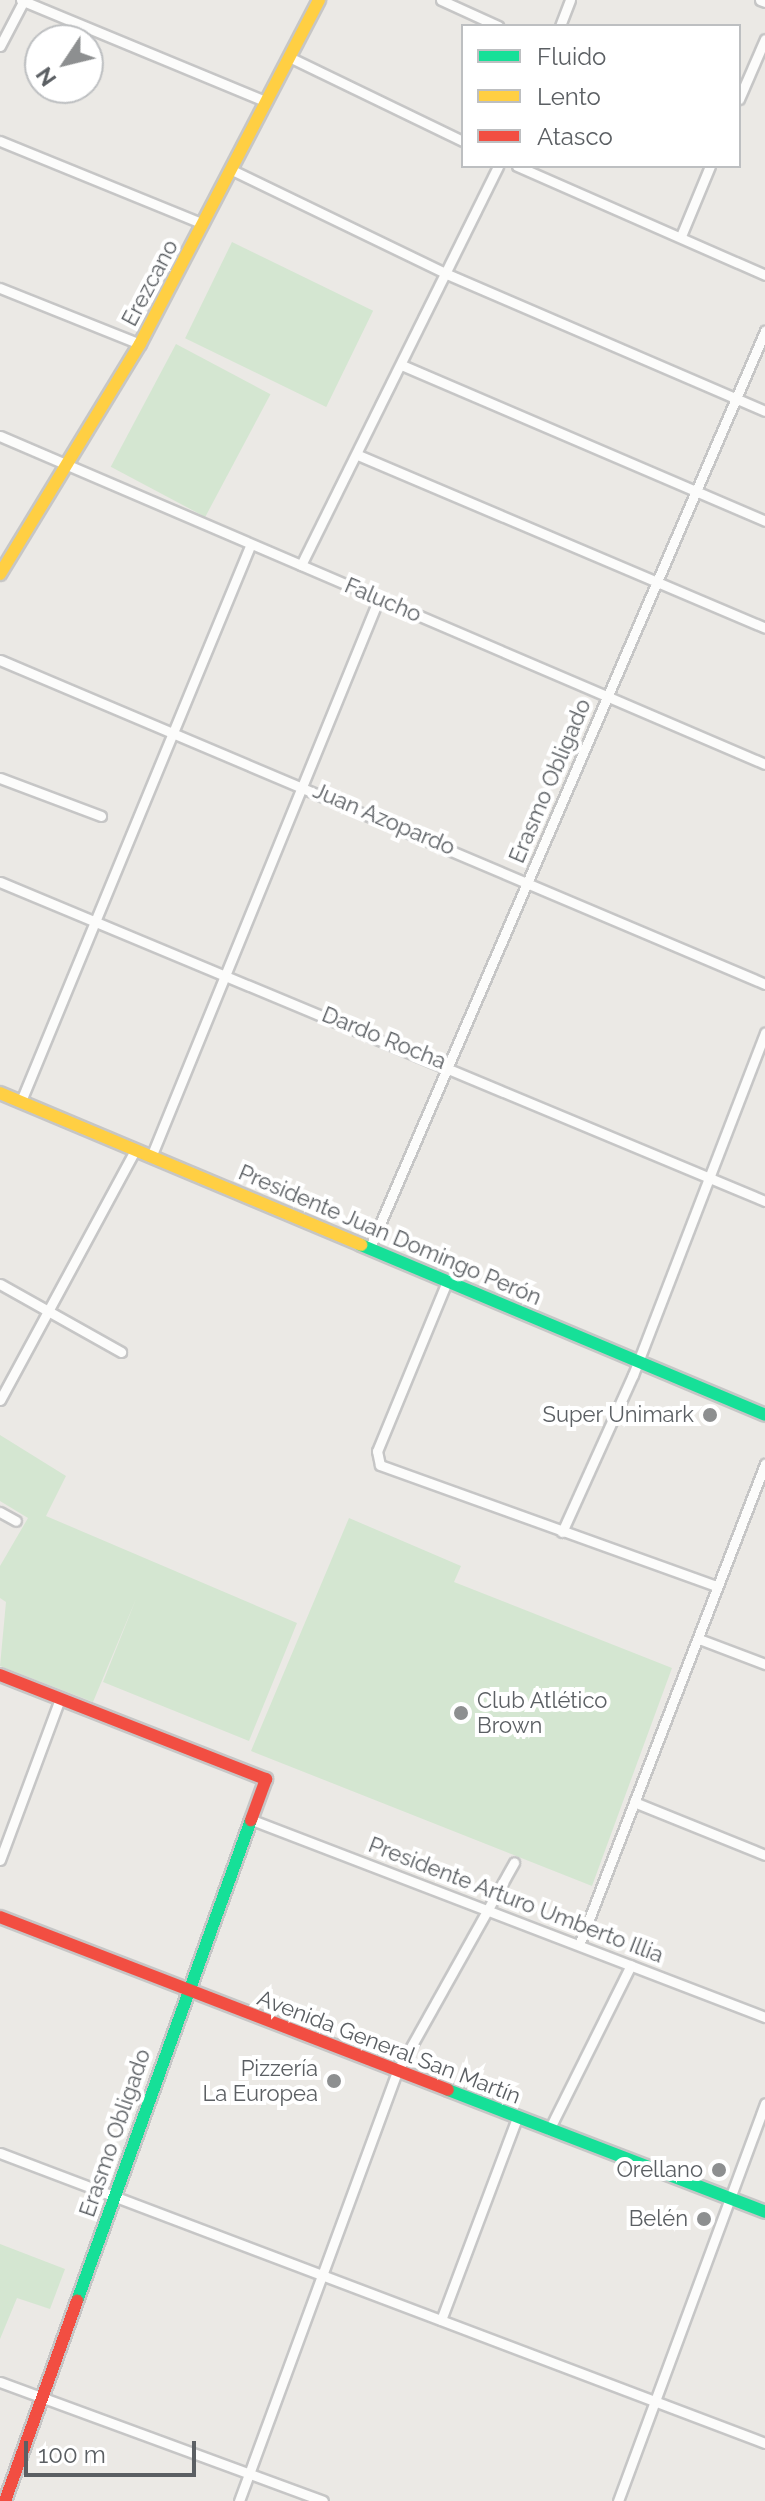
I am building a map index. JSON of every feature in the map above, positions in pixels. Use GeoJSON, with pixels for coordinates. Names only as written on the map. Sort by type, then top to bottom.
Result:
{"type":"FeatureCollection","features":[{"type":"Feature","properties":{"kind":"street"},"geometry":{"type":"LineString","coordinates":[[0,46],[23,0],[265,101]]}},
{"type":"Feature","properties":{"kind":"street","name":"Erezcano"},"geometry":{"type":"LineString","coordinates":[[0,574],[72,466],[140,344],[319,0]]}},
{"type":"Feature","properties":{"kind":"street"},"geometry":{"type":"LineString","coordinates":[[441,0],[494,24]]}},
{"type":"Feature","properties":{"kind":"street"},"geometry":{"type":"LineString","coordinates":[[561,24],[570,0]]}},
{"type":"Feature","properties":{"kind":"street"},"geometry":{"type":"LineString","coordinates":[[741,94],[765,39]]}},
{"type":"Feature","properties":{"kind":"street"},"geometry":{"type":"LineString","coordinates":[[289,57],[461,140]]}},
{"type":"Feature","properties":{"kind":"street"},"geometry":{"type":"LineString","coordinates":[[0,141],[203,224]]}},
{"type":"Feature","properties":{"kind":"street"},"geometry":{"type":"LineString","coordinates":[[301,565],[404,366],[497,168]]}},
{"type":"Feature","properties":{"kind":"street"},"geometry":{"type":"LineString","coordinates":[[522,168],[765,275]]}},
{"type":"Feature","properties":{"kind":"street"},"geometry":{"type":"LineString","coordinates":[[681,236],[709,168]]}},
{"type":"Feature","properties":{"kind":"street"},"geometry":{"type":"LineString","coordinates":[[232,170],[447,274],[765,411]]}},
{"type":"Feature","properties":{"kind":"street"},"geometry":{"type":"LineString","coordinates":[[0,288],[140,344]]}},
{"type":"Feature","properties":{"kind":"street","name":"Erasmo Obligado"},"geometry":{"type":"LineString","coordinates":[[370,1247],[659,583],[765,331]]}},
{"type":"Feature","properties":{"kind":"street"},"geometry":{"type":"LineString","coordinates":[[404,366],[765,521]]}},
{"type":"Feature","properties":{"kind":"street","name":"Falucho"},"geometry":{"type":"LineString","coordinates":[[0,436],[250,546],[609,695],[765,764]]}},
{"type":"Feature","properties":{"kind":"street"},"geometry":{"type":"LineString","coordinates":[[358,455],[765,628]]}},
{"type":"Feature","properties":{"kind":"street"},"geometry":{"type":"LineString","coordinates":[[21,1101],[99,919],[172,728],[250,546]]}},
{"type":"Feature","properties":{"kind":"street"},"geometry":{"type":"LineString","coordinates":[[151,1157],[379,598]]}},
{"type":"Feature","properties":{"kind":"street","name":"Juan Azopardo"},"geometry":{"type":"LineString","coordinates":[[0,660],[172,728],[765,984]]}},
{"type":"Feature","properties":{"kind":"street"},"geometry":{"type":"LineString","coordinates":[[0,778],[101,816]]}},
{"type":"Feature","properties":{"kind":"street","name":"Dardo Rocha"},"geometry":{"type":"LineString","coordinates":[[0,882],[99,919],[450,1065],[765,1201]]}},
{"type":"Feature","properties":{"kind":"street"},"geometry":{"type":"LineString","coordinates":[[562,1532],[637,1361],[765,1033]]}},
{"type":"Feature","properties":{"kind":"street","name":"Presidente Juan Domingo Perón"},"geometry":{"type":"LineString","coordinates":[[0,1093],[765,1415]]}},
{"type":"Feature","properties":{"kind":"street"},"geometry":{"type":"LineString","coordinates":[[0,1400],[135,1150]]}},
{"type":"Feature","properties":{"kind":"street"},"geometry":{"type":"LineString","coordinates":[[448,1279],[377,1460],[562,1532],[717,1586]]}},
{"type":"Feature","properties":{"kind":"street"},"geometry":{"type":"LineString","coordinates":[[0,1284],[121,1352]]}},
{"type":"Feature","properties":{"kind":"street"},"geometry":{"type":"LineString","coordinates":[[579,1945],[765,1464]]}},
{"type":"Feature","properties":{"kind":"street"},"geometry":{"type":"LineString","coordinates":[[0,1512],[16,1521]]}},
{"type":"Feature","properties":{"kind":"street"},"geometry":{"type":"LineString","coordinates":[[699,1639],[765,1664]]}},
{"type":"Feature","properties":{"kind":"street"},"geometry":{"type":"LineString","coordinates":[[0,1675],[60,1699],[0,1860]]}},
{"type":"Feature","properties":{"kind":"street","name":"Erasmo Obligado"},"geometry":{"type":"LineString","coordinates":[[5,2501],[186,1991],[266,1779],[60,1699]]}},
{"type":"Feature","properties":{"kind":"street"},"geometry":{"type":"LineString","coordinates":[[634,1802],[765,1855]]}},
{"type":"Feature","properties":{"kind":"street","name":"Presidente Arturo Umberto Illia"},"geometry":{"type":"LineString","coordinates":[[252,1820],[765,2017]]}},
{"type":"Feature","properties":{"kind":"street"},"geometry":{"type":"LineString","coordinates":[[239,2501],[397,2072],[514,1863]]}},
{"type":"Feature","properties":{"kind":"street","name":"Avenida General San Martín"},"geometry":{"type":"LineString","coordinates":[[0,1917],[765,2212]]}},
{"type":"Feature","properties":{"kind":"street"},"geometry":{"type":"LineString","coordinates":[[549,2130],[631,1965]]}},
{"type":"Feature","properties":{"kind":"street"},"geometry":{"type":"LineString","coordinates":[[618,2501],[765,2103]]}},
{"type":"Feature","properties":{"kind":"street"},"geometry":{"type":"LineString","coordinates":[[441,2320],[517,2118]]}},
{"type":"Feature","properties":{"kind":"street"},"geometry":{"type":"LineString","coordinates":[[0,2153],[765,2443]]}},
{"type":"Feature","properties":{"kind":"street"},"geometry":{"type":"LineString","coordinates":[[0,2382],[323,2501]]}},
{"type":"Feature","properties":{"kind":"green space"},"geometry":{"type":"Polygon","coordinates":[[[232,242],[373,311],[326,407],[185,338],[232,242]]]}},
{"type":"Feature","properties":{"kind":"green space"},"geometry":{"type":"Polygon","coordinates":[[[176,344],[270,394],[205,517],[111,467],[176,344]]]}},
{"type":"Feature","properties":{"kind":"green space"},"geometry":{"type":"Polygon","coordinates":[[[0,1435],[66,1476],[46,1516],[297,1623],[249,1741],[103,1682],[136,1599],[93,1702],[0,1666],[6,1602],[0,1598],[0,1566],[28,1518],[0,1501],[0,1435]]]}},
{"type":"Feature","properties":{"kind":"green space","name":"Club Atlético Brown"},"geometry":{"type":"Polygon","coordinates":[[[349,1518],[461,1566],[454,1582],[672,1668],[592,1886],[251,1751],[349,1518]]]}},
{"type":"Feature","properties":{"kind":"green space"},"geometry":{"type":"Polygon","coordinates":[[[0,2244],[65,2269],[50,2309],[17,2298],[0,2339],[0,2244]]]}},
{"type":"Feature","properties":{"kind":"traffic: fast"},"geometry":{"type":"LineString","coordinates":[[361,1245],[765,1415]]}},
{"type":"Feature","properties":{"kind":"traffic: fast"},"geometry":{"type":"LineString","coordinates":[[77,2301],[251,1820]]}},
{"type":"Feature","properties":{"kind":"traffic: fast"},"geometry":{"type":"LineString","coordinates":[[448,2090],[765,2212]]}},
{"type":"Feature","properties":{"kind":"traffic: slow"},"geometry":{"type":"LineString","coordinates":[[0,574],[140,344],[319,0]]}},
{"type":"Feature","properties":{"kind":"traffic: slow"},"geometry":{"type":"LineString","coordinates":[[0,1093],[361,1245]]}},
{"type":"Feature","properties":{"kind":"traffic: jam"},"geometry":{"type":"LineString","coordinates":[[0,1675],[266,1779],[251,1820]]}},
{"type":"Feature","properties":{"kind":"traffic: jam"},"geometry":{"type":"LineString","coordinates":[[0,1917],[448,2090]]}},
{"type":"Feature","properties":{"kind":"traffic: jam"},"geometry":{"type":"LineString","coordinates":[[5,2501],[77,2301]]}},
{"type":"Feature","properties":{"kind":"place","name":"Super Unimark"},"geometry":{"type":"Point","coordinates":[710,1415]}},
{"type":"Feature","properties":{"kind":"place","name":"Club Atlético Brown"},"geometry":{"type":"Point","coordinates":[461,1713]}},
{"type":"Feature","properties":{"kind":"place","name":"Pizzería La Europea"},"geometry":{"type":"Point","coordinates":[334,2081]}},
{"type":"Feature","properties":{"kind":"place","name":"Orellano"},"geometry":{"type":"Point","coordinates":[719,2170]}},
{"type":"Feature","properties":{"kind":"place","name":"Belén"},"geometry":{"type":"Point","coordinates":[704,2219]}}]}
